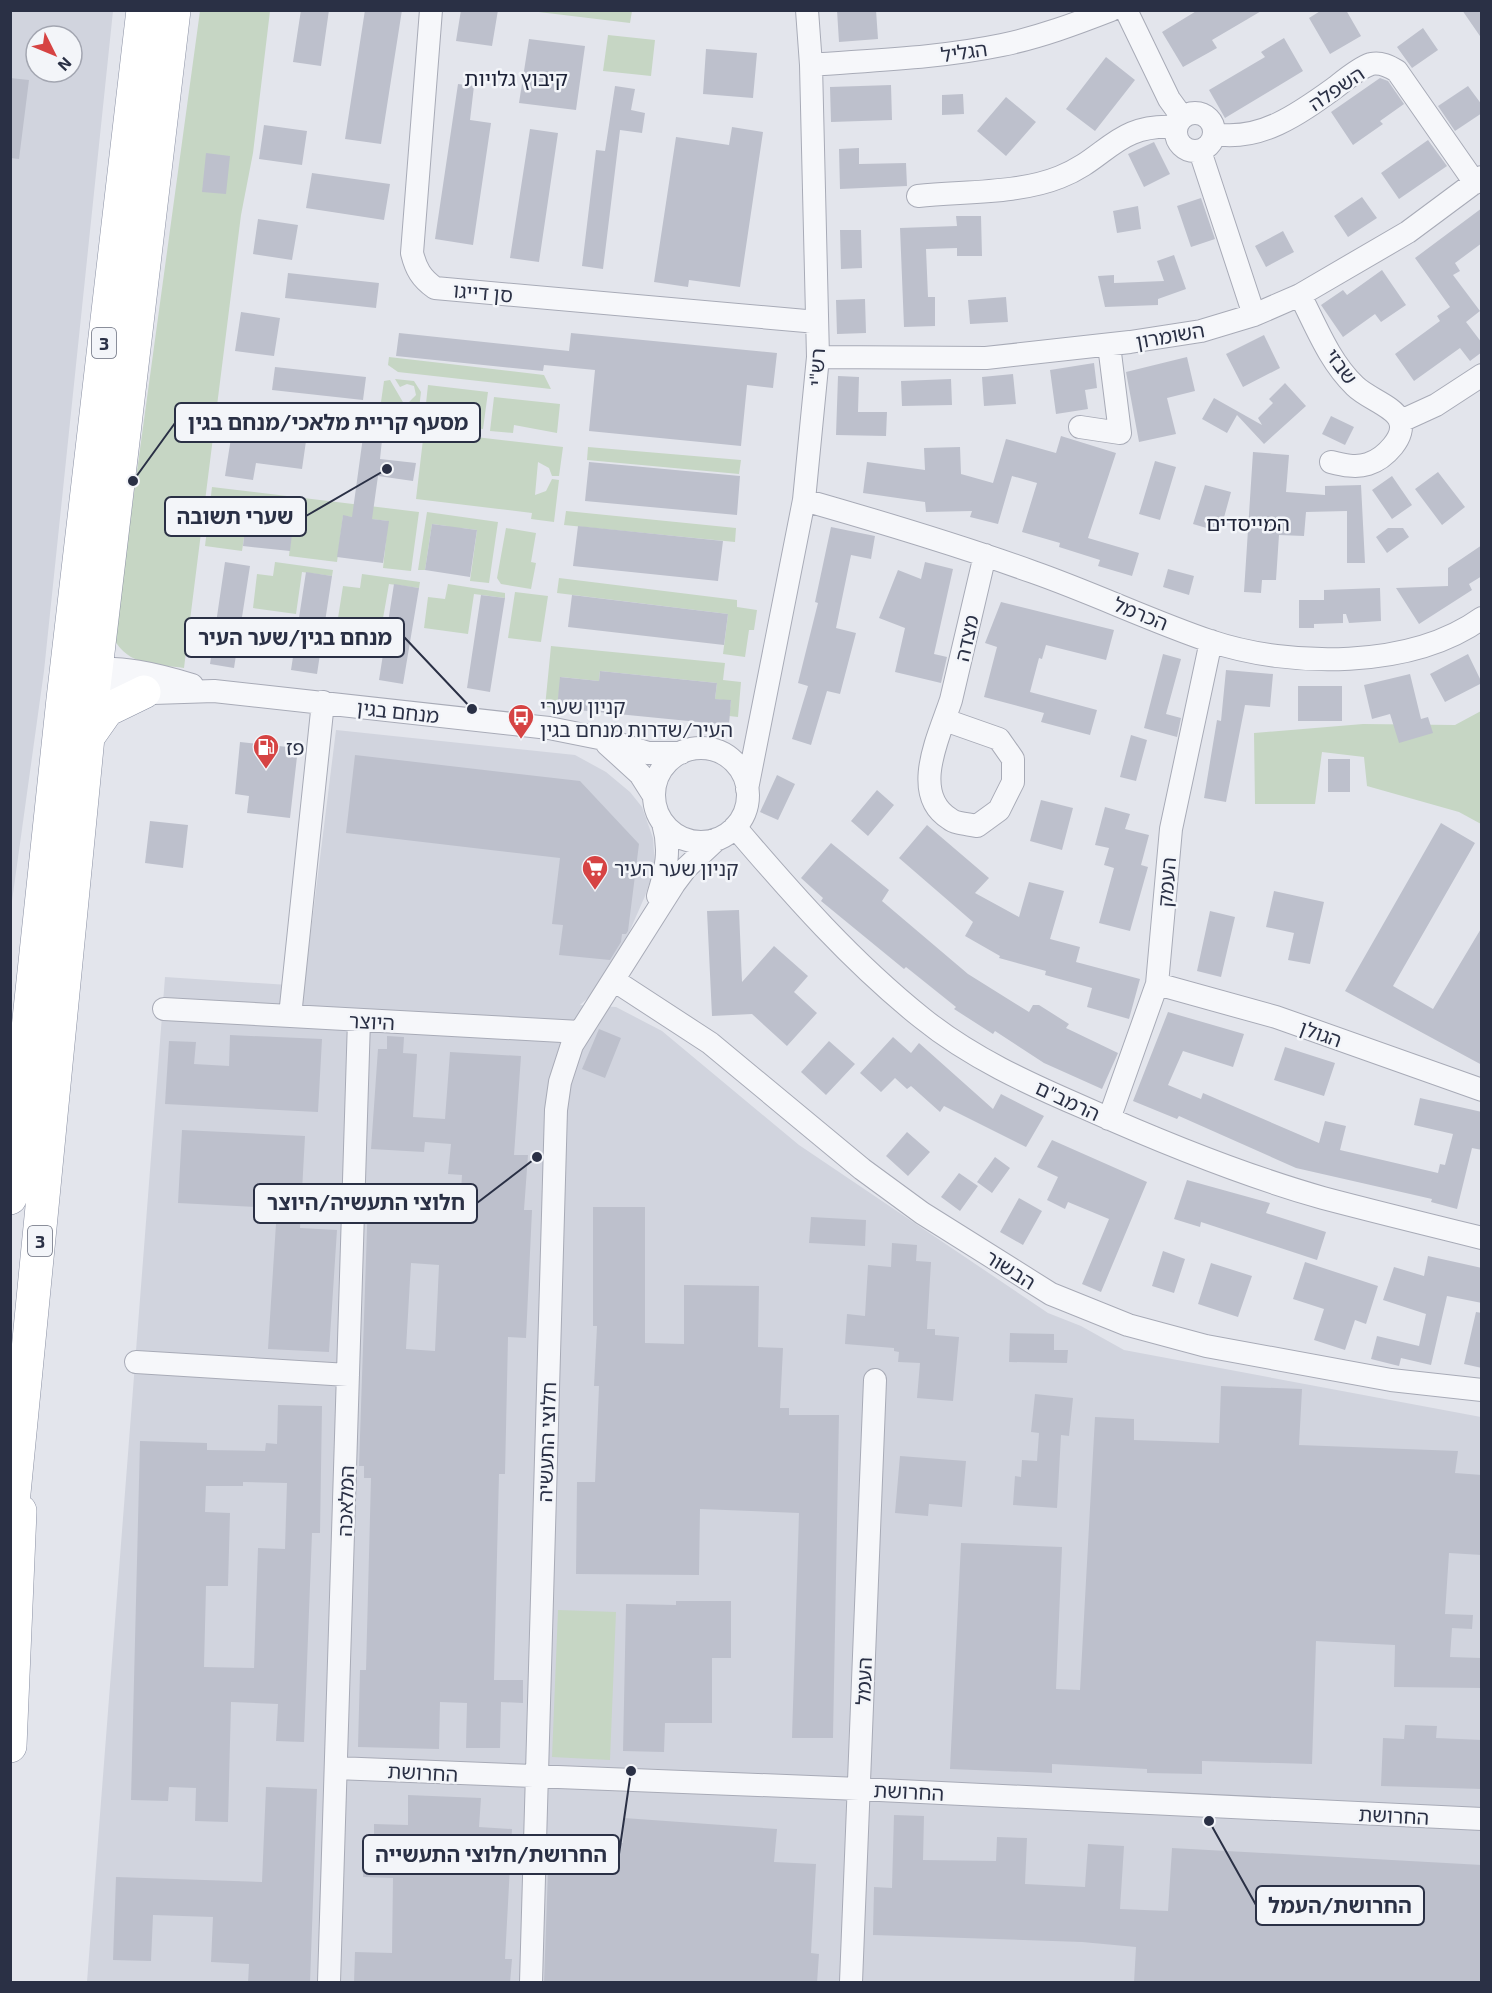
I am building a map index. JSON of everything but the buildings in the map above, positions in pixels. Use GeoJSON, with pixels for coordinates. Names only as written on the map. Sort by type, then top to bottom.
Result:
{"type":"FeatureCollection","features":[{"type":"Feature","properties":{"kind":"highway","name":"3"},"geometry":{"type":"LineString","coordinates":[[10,1746],[23,1424],[88,737],[86,677],[143,10]]}},
{"type":"Feature","properties":{"kind":"highway","name":"3"},"geometry":{"type":"LineString","coordinates":[[17,1049],[24,1008],[32,988],[86,677],[174,10]]}},
{"type":"Feature","properties":{"kind":"highway"},"geometry":{"type":"LineString","coordinates":[[88,737],[107,710],[144,692]]}},
{"type":"Feature","properties":{"kind":"highway"},"geometry":{"type":"LineString","coordinates":[[10,1198],[17,1049]]}},
{"type":"Feature","properties":{"kind":"highway"},"geometry":{"type":"LineString","coordinates":[[10,1534],[23,1424]]}},
{"type":"Feature","properties":{"kind":"street","name":"סן דייגו"},"geometry":{"type":"LineString","coordinates":[[431,10],[412,253],[416,268],[423,279],[435,288],[817,322]]}},
{"type":"Feature","properties":{"kind":"street","name":"רש\"י"},"geometry":{"type":"LineString","coordinates":[[747,789],[804,500],[818,357],[811,65],[807,10]]}},
{"type":"Feature","properties":{"kind":"street","name":"הגליל"},"geometry":{"type":"LineString","coordinates":[[811,65],[954,54],[1058,31],[1111,10]]}},
{"type":"Feature","properties":{"kind":"street"},"geometry":{"type":"LineString","coordinates":[[1126,10],[1179,122],[1176,139],[1183,148],[1207,143]]}},
{"type":"Feature","properties":{"kind":"street","name":"השפלה"},"geometry":{"type":"LineString","coordinates":[[1207,143],[1244,136],[1272,127],[1305,110],[1350,76],[1371,64],[1386,64],[1397,71],[1478,180]]}},
{"type":"Feature","properties":{"kind":"street"},"geometry":{"type":"LineString","coordinates":[[1140,129],[1156,112],[1165,90]]}},
{"type":"Feature","properties":{"kind":"street"},"geometry":{"type":"LineString","coordinates":[[918,196],[1026,187],[1044,182],[1061,177],[1096,157],[1126,134],[1179,122],[1192,113],[1204,115],[1212,123],[1207,143],[1254,315]]}},
{"type":"Feature","properties":{"kind":"street","name":"השומרון"},"geometry":{"type":"LineString","coordinates":[[818,357],[986,358],[1109,345],[1201,331],[1254,315],[1300,295],[1408,232],[1478,180]]}},
{"type":"Feature","properties":{"kind":"street","name":"שבזי"},"geometry":{"type":"LineString","coordinates":[[1300,295],[1333,360],[1370,400],[1395,412],[1401,421]]}},
{"type":"Feature","properties":{"kind":"street"},"geometry":{"type":"LineString","coordinates":[[1080,427],[1120,434],[1109,345]]}},
{"type":"Feature","properties":{"kind":"street"},"geometry":{"type":"LineString","coordinates":[[1331,462],[1355,466],[1376,460],[1394,443],[1401,430],[1401,421],[1436,405],[1482,375]]}},
{"type":"Feature","properties":{"kind":"street","name":"הכרמל"},"geometry":{"type":"LineString","coordinates":[[804,500],[985,555],[1078,588],[1211,641],[1257,653],[1296,657],[1373,657],[1419,647],[1453,635],[1482,618]]}},
{"type":"Feature","properties":{"kind":"street","name":"מצדה"},"geometry":{"type":"LineString","coordinates":[[945,720],[985,555]]}},
{"type":"Feature","properties":{"kind":"street","name":"העמק"},"geometry":{"type":"LineString","coordinates":[[1109,1119],[1157,984],[1171,829],[1211,641]]}},
{"type":"Feature","properties":{"kind":"street","name":"מנחם בגין"},"geometry":{"type":"LineString","coordinates":[[86,677],[161,677],[214,691]]}},
{"type":"Feature","properties":{"kind":"street","name":"מנחם בגין"},"geometry":{"type":"LineString","coordinates":[[86,677],[144,692],[214,691],[323,702],[581,733],[648,753],[681,753]]}},
{"type":"Feature","properties":{"kind":"street"},"geometry":{"type":"LineString","coordinates":[[290,1016],[323,702]]}},
{"type":"Feature","properties":{"kind":"street"},"geometry":{"type":"LineString","coordinates":[[708,749],[722,753],[734,762],[743,774],[747,789],[743,816],[726,833],[693,842],[671,832],[656,810],[655,785],[664,766],[681,753],[708,749],[734,746],[750,735],[761,719]]}},
{"type":"Feature","properties":{"kind":"street"},"geometry":{"type":"LineString","coordinates":[[945,720],[999,739],[1013,759],[1014,782],[999,810],[977,826],[950,820],[931,799],[931,762],[945,720]]}},
{"type":"Feature","properties":{"kind":"street","name":"מנחם בגין"},"geometry":{"type":"LineString","coordinates":[[581,733],[617,751],[640,774],[654,795]]}},
{"type":"Feature","properties":{"kind":"street","name":"חלוצי התעשיה"},"geometry":{"type":"LineString","coordinates":[[649,926],[668,859],[669,841],[663,823]]}},
{"type":"Feature","properties":{"kind":"street","name":"חלוצי התעשיה"},"geometry":{"type":"LineString","coordinates":[[531,1983],[556,1110],[565,1062],[580,1032],[686,868],[726,833]]}},
{"type":"Feature","properties":{"kind":"street","name":"הרמב\"ם"},"geometry":{"type":"LineString","coordinates":[[726,833],[808,914],[923,1019],[1023,1080],[1109,1119],[1212,1159],[1321,1197],[1482,1238]]}},
{"type":"Feature","properties":{"kind":"street","name":"הבשור"},"geometry":{"type":"LineString","coordinates":[[615,981],[710,1043],[818,1130],[862,1169],[922,1213],[1051,1294],[1128,1325],[1206,1346],[1270,1360],[1391,1380],[1482,1390]]}},
{"type":"Feature","properties":{"kind":"street","name":"הגולן"},"geometry":{"type":"LineString","coordinates":[[1157,984],[1275,1017],[1482,1090]]}},
{"type":"Feature","properties":{"kind":"street","name":"היוצר"},"geometry":{"type":"LineString","coordinates":[[164,1009],[580,1032]]}},
{"type":"Feature","properties":{"kind":"street","name":"המלאכה"},"geometry":{"type":"LineString","coordinates":[[329,1983],[359,1020]]}},
{"type":"Feature","properties":{"kind":"street"},"geometry":{"type":"LineString","coordinates":[[17,1049],[57,1059]]}},
{"type":"Feature","properties":{"kind":"street"},"geometry":{"type":"LineString","coordinates":[[136,1362],[348,1375]]}},
{"type":"Feature","properties":{"kind":"street","name":"העמל"},"geometry":{"type":"LineString","coordinates":[[851,1983],[875,1380]]}},
{"type":"Feature","properties":{"kind":"street","name":"החרושת"},"geometry":{"type":"LineString","coordinates":[[336,1768],[537,1778],[859,1789],[1482,1819]]}},
{"type":"Feature","properties":{"kind":"shaded area"},"geometry":{"type":"Polygon","coordinates":[[[11,11],[113,11],[44,671],[11,908],[11,11]]]}},
{"type":"Feature","properties":{"kind":"shaded area"},"geometry":{"type":"Polygon","coordinates":[[[336,730],[575,755],[606,772],[630,792],[642,807],[653,838],[655,866],[645,896],[614,967],[599,988],[580,1005],[616,1007],[662,1031],[799,1145],[1048,1313],[1081,1326],[1124,1350],[1481,1417],[1481,1982],[87,1982],[165,977],[304,986],[336,730]]]}},
{"type":"Feature","properties":{"kind":"green space"},"geometry":{"type":"Polygon","coordinates":[[[522,10],[632,10],[632,11],[630,23],[522,10]]]}},
{"type":"Feature","properties":{"kind":"green space"},"geometry":{"type":"Polygon","coordinates":[[[200,11],[270,11],[253,153],[241,215],[184,668],[135,659],[120,648],[114,639],[200,11]]]}},
{"type":"Feature","properties":{"kind":"green space"},"geometry":{"type":"Polygon","coordinates":[[[608,35],[655,40],[651,76],[603,71],[608,35]]]}},
{"type":"Feature","properties":{"kind":"green space"},"geometry":{"type":"Polygon","coordinates":[[[389,357],[544,375],[551,389],[398,372],[388,365],[389,357]]]}},
{"type":"Feature","properties":{"kind":"green space"},"geometry":{"type":"Polygon","coordinates":[[[395,379],[414,381],[421,392],[419,409],[415,412],[409,402],[416,395],[414,386],[407,384],[400,387],[395,379]]]}},
{"type":"Feature","properties":{"kind":"green space"},"geometry":{"type":"Polygon","coordinates":[[[390,380],[407,409],[406,420],[379,416],[384,381],[390,380]]]}},
{"type":"Feature","properties":{"kind":"green space"},"geometry":{"type":"Polygon","coordinates":[[[428,385],[488,392],[483,429],[424,422],[428,385]]]}},
{"type":"Feature","properties":{"kind":"green space"},"geometry":{"type":"Polygon","coordinates":[[[494,397],[560,404],[557,433],[514,425],[513,433],[490,431],[494,397]]]}},
{"type":"Feature","properties":{"kind":"green space"},"geometry":{"type":"Polygon","coordinates":[[[424,431],[563,447],[559,476],[552,476],[549,468],[538,462],[535,495],[546,491],[552,479],[559,480],[554,522],[531,519],[532,513],[416,499],[424,431]]]}},
{"type":"Feature","properties":{"kind":"green space"},"geometry":{"type":"Polygon","coordinates":[[[588,447],[741,460],[739,474],[587,460],[588,447]]]}},
{"type":"Feature","properties":{"kind":"green space"},"geometry":{"type":"Polygon","coordinates":[[[212,487],[419,512],[411,571],[383,568],[388,521],[343,516],[337,562],[289,556],[294,509],[249,504],[242,551],[205,546],[212,487]]]}},
{"type":"Feature","properties":{"kind":"green space"},"geometry":{"type":"Polygon","coordinates":[[[566,511],[736,528],[735,542],[564,525],[566,511]]]}},
{"type":"Feature","properties":{"kind":"green space"},"geometry":{"type":"Polygon","coordinates":[[[427,512],[498,522],[489,583],[470,581],[477,530],[462,528],[461,534],[447,526],[432,524],[425,570],[418,570],[427,512]]]}},
{"type":"Feature","properties":{"kind":"green space"},"geometry":{"type":"Polygon","coordinates":[[[506,528],[536,533],[531,562],[536,563],[531,589],[501,584],[497,578],[506,528]]]}},
{"type":"Feature","properties":{"kind":"green space"},"geometry":{"type":"Polygon","coordinates":[[[275,562],[333,570],[332,576],[302,572],[296,614],[253,608],[257,574],[273,576],[275,562]]]}},
{"type":"Feature","properties":{"kind":"green space"},"geometry":{"type":"Polygon","coordinates":[[[362,574],[420,582],[419,588],[389,584],[382,624],[338,618],[343,586],[360,588],[362,574]]]}},
{"type":"Feature","properties":{"kind":"green space"},"geometry":{"type":"Polygon","coordinates":[[[559,578],[737,600],[737,607],[757,610],[754,630],[749,630],[745,657],[723,654],[728,614],[557,593],[559,578]]]}},
{"type":"Feature","properties":{"kind":"green space"},"geometry":{"type":"Polygon","coordinates":[[[448,584],[505,593],[505,598],[474,594],[468,634],[424,628],[428,597],[445,599],[448,584]]]}},
{"type":"Feature","properties":{"kind":"green space"},"geometry":{"type":"Polygon","coordinates":[[[515,592],[548,596],[541,642],[508,638],[515,592]]]}},
{"type":"Feature","properties":{"kind":"green space"},"geometry":{"type":"Polygon","coordinates":[[[551,646],[725,663],[723,680],[741,682],[738,717],[729,716],[731,701],[715,699],[717,683],[600,671],[599,681],[561,677],[557,708],[545,707],[551,646]]]}},
{"type":"Feature","properties":{"kind":"green space"},"geometry":{"type":"Polygon","coordinates":[[[1481,711],[1481,824],[1459,812],[1367,786],[1364,757],[1322,752],[1315,804],[1255,804],[1254,733],[1363,724],[1455,725],[1481,711]]]}},
{"type":"Feature","properties":{"kind":"green space"},"geometry":{"type":"Polygon","coordinates":[[[558,1610],[616,1612],[610,1760],[552,1757],[558,1610]]]}},
{"type":"Feature","properties":{"kind":"place","name":"שערי תשובה"},"geometry":{"type":"Point","coordinates":[387,469]}},
{"type":"Feature","properties":{"kind":"place","name":"מסעף קריית מלאכי/מנחם בגין"},"geometry":{"type":"Point","coordinates":[133,481]}},
{"type":"Feature","properties":{"kind":"place","name":"מנחם בגין/שער העיר"},"geometry":{"type":"Point","coordinates":[472,709]}},
{"type":"Feature","properties":{"kind":"place","name":"קניון שערי העיר/שדרות מנחם בגין"},"geometry":{"type":"Point","coordinates":[521,740]}},
{"type":"Feature","properties":{"kind":"place","name":"פז"},"geometry":{"type":"Point","coordinates":[266,770]}},
{"type":"Feature","properties":{"kind":"place","name":"קניון שער העיר"},"geometry":{"type":"Point","coordinates":[595,891]}},
{"type":"Feature","properties":{"kind":"place","name":"חלוצי התעשיה/היוצר"},"geometry":{"type":"Point","coordinates":[537,1157]}},
{"type":"Feature","properties":{"kind":"place","name":"החרושת/חלוצי התעשייה"},"geometry":{"type":"Point","coordinates":[631,1771]}},
{"type":"Feature","properties":{"kind":"place","name":"החרושת/העמל"},"geometry":{"type":"Point","coordinates":[1209,1821]}},
{"type":"Feature","properties":{"kind":"district","name":"קיבוץ גלויות"},"geometry":{"type":"Point","coordinates":[516,77]}},
{"type":"Feature","properties":{"kind":"district","name":"המייסדים"},"geometry":{"type":"Point","coordinates":[1248,522]}}]}
